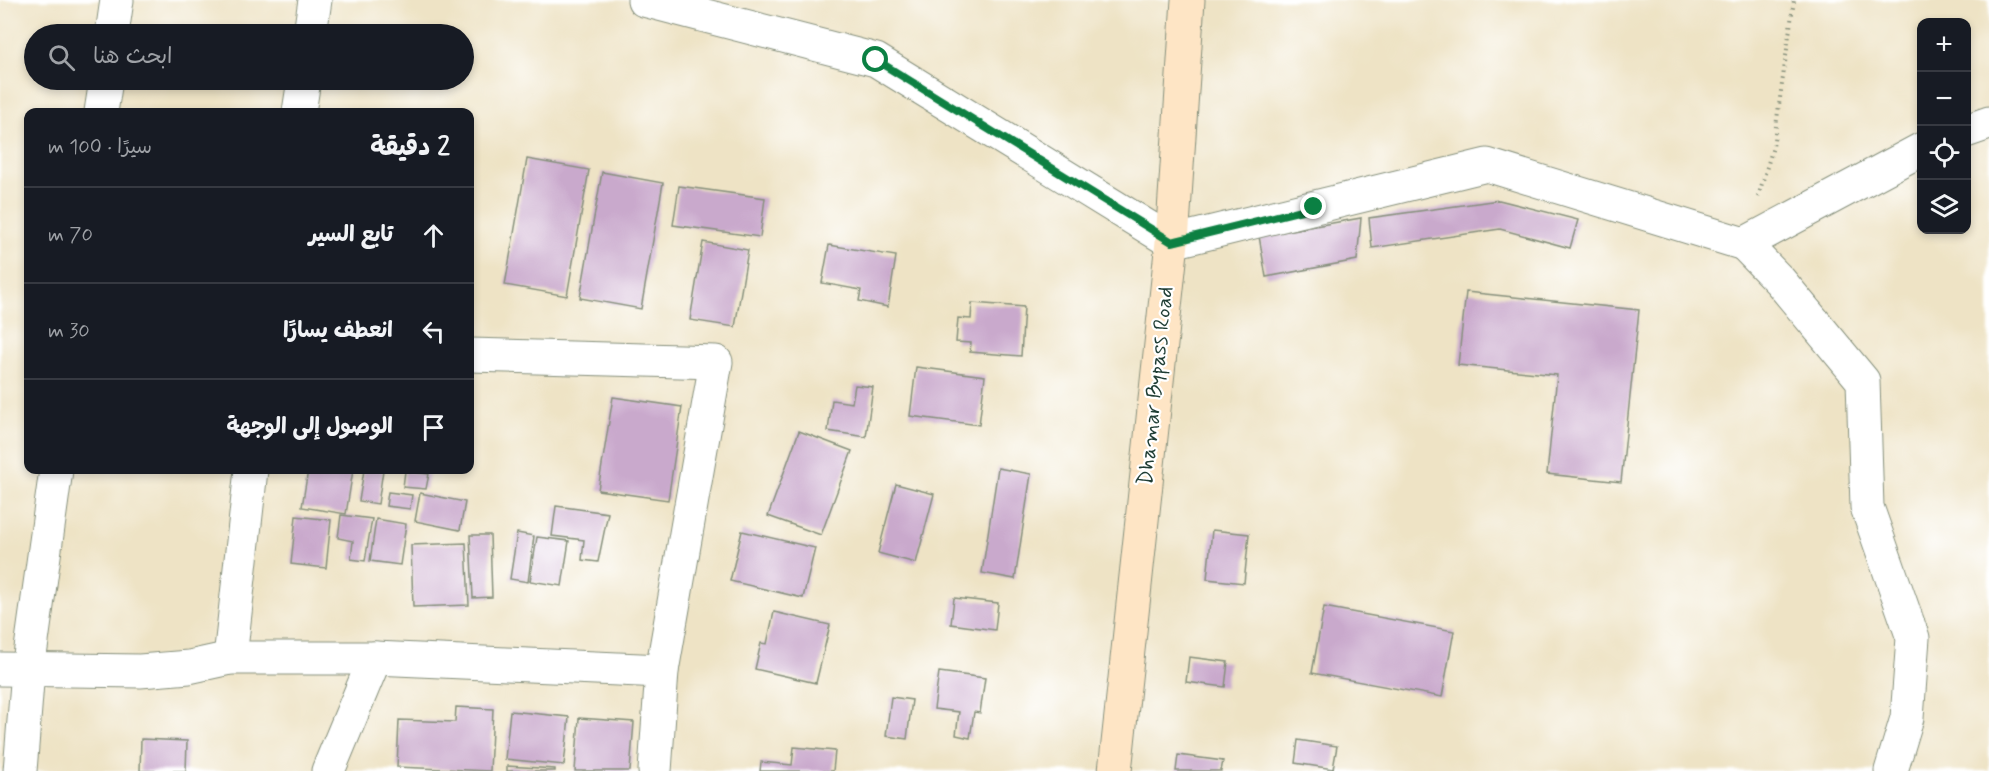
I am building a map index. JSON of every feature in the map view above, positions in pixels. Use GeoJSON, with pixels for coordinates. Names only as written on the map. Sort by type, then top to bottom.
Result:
{"type":"FeatureCollection","features":[{"type":"Feature","properties":{"kind":"main road","name":"Dhamar Bypass Road"},"geometry":{"type":"LineString","coordinates":[[1115,771],[1172,242],[1188,0]]}},
{"type":"Feature","properties":{"kind":"street"},"geometry":{"type":"LineString","coordinates":[[113,24],[117,0]]}},
{"type":"Feature","properties":{"kind":"street"},"geometry":{"type":"LineString","coordinates":[[311,24],[315,0]]}},
{"type":"Feature","properties":{"kind":"street"},"geometry":{"type":"LineString","coordinates":[[644,0],[876,60],[1172,242],[1487,165],[1744,244],[1780,281],[1863,381],[1867,507],[1913,638],[1907,718],[1891,771]]}},
{"type":"Feature","properties":{"kind":"street"},"geometry":{"type":"LineString","coordinates":[[102,108],[104,90]]}},
{"type":"Feature","properties":{"kind":"street"},"geometry":{"type":"LineString","coordinates":[[300,108],[302,90]]}},
{"type":"Feature","properties":{"kind":"street"},"geometry":{"type":"LineString","coordinates":[[1971,129],[1989,123]]}},
{"type":"Feature","properties":{"kind":"street"},"geometry":{"type":"LineString","coordinates":[[1744,244],[1917,152]]}},
{"type":"Feature","properties":{"kind":"street"},"geometry":{"type":"LineString","coordinates":[[474,355],[716,362],[662,671],[655,771]]}},
{"type":"Feature","properties":{"kind":"street"},"geometry":{"type":"LineString","coordinates":[[21,771],[14,670],[56,474]]}},
{"type":"Feature","properties":{"kind":"street"},"geometry":{"type":"LineString","coordinates":[[230,658],[251,474]]}},
{"type":"Feature","properties":{"kind":"street"},"geometry":{"type":"LineString","coordinates":[[14,670],[140,671],[189,668],[230,658],[375,658],[662,671]]}},
{"type":"Feature","properties":{"kind":"street"},"geometry":{"type":"LineString","coordinates":[[328,771],[375,658]]}},
{"type":"Feature","properties":{"kind":"path"},"geometry":{"type":"LineString","coordinates":[[1744,244],[1773,147],[1794,0]]}},
{"type":"Feature","properties":{"kind":"building"},"geometry":{"type":"Polygon","coordinates":[[[527,159],[589,170],[567,296],[505,285],[527,159]]]}},
{"type":"Feature","properties":{"kind":"building"},"geometry":{"type":"Polygon","coordinates":[[[602,172],[663,183],[641,309],[580,298],[602,172]]]}},
{"type":"Feature","properties":{"kind":"building"},"geometry":{"type":"Polygon","coordinates":[[[679,186],[765,198],[760,237],[673,225],[679,186]]]}},
{"type":"Feature","properties":{"kind":"building"},"geometry":{"type":"Polygon","coordinates":[[[1499,200],[1578,220],[1570,248],[1500,229],[1372,248],[1369,218],[1499,200]]]}},
{"type":"Feature","properties":{"kind":"building"},"geometry":{"type":"Polygon","coordinates":[[[1361,218],[1357,260],[1266,277],[1259,236],[1361,218]]]}},
{"type":"Feature","properties":{"kind":"building"},"geometry":{"type":"Polygon","coordinates":[[[703,242],[748,250],[735,327],[690,320],[703,242]]]}},
{"type":"Feature","properties":{"kind":"building"},"geometry":{"type":"Polygon","coordinates":[[[829,245],[896,256],[888,307],[859,301],[861,290],[822,283],[829,245]]]}},
{"type":"Feature","properties":{"kind":"building"},"geometry":{"type":"Polygon","coordinates":[[[1466,292],[1639,310],[1621,482],[1547,474],[1557,375],[1458,365],[1466,292]]]}},
{"type":"Feature","properties":{"kind":"building"},"geometry":{"type":"Polygon","coordinates":[[[972,303],[1024,307],[1021,356],[970,352],[971,343],[956,342],[958,318],[971,319],[972,303]]]}},
{"type":"Feature","properties":{"kind":"building"},"geometry":{"type":"Polygon","coordinates":[[[916,367],[985,376],[979,425],[910,416],[916,367]]]}},
{"type":"Feature","properties":{"kind":"building"},"geometry":{"type":"Polygon","coordinates":[[[855,385],[873,387],[866,437],[828,431],[832,400],[852,403],[855,385]]]}},
{"type":"Feature","properties":{"kind":"building"},"geometry":{"type":"Polygon","coordinates":[[[613,397],[682,407],[668,500],[598,490],[613,397]]]}},
{"type":"Feature","properties":{"kind":"building"},"geometry":{"type":"Polygon","coordinates":[[[799,431],[852,451],[821,535],[768,516],[799,431]]]}},
{"type":"Feature","properties":{"kind":"building"},"geometry":{"type":"Polygon","coordinates":[[[998,468],[1031,474],[1015,579],[982,573],[998,468]]]}},
{"type":"Feature","properties":{"kind":"building"},"geometry":{"type":"Polygon","coordinates":[[[307,474],[352,474],[346,514],[302,507],[307,474]]]}},
{"type":"Feature","properties":{"kind":"building"},"geometry":{"type":"Polygon","coordinates":[[[363,474],[382,474],[378,504],[359,501],[363,474]]]}},
{"type":"Feature","properties":{"kind":"building"},"geometry":{"type":"Polygon","coordinates":[[[405,474],[429,474],[426,489],[403,487],[405,474]]]}},
{"type":"Feature","properties":{"kind":"building"},"geometry":{"type":"Polygon","coordinates":[[[896,484],[934,494],[916,563],[878,553],[896,484]]]}},
{"type":"Feature","properties":{"kind":"building"},"geometry":{"type":"Polygon","coordinates":[[[388,492],[412,495],[410,509],[386,506],[388,492]]]}},
{"type":"Feature","properties":{"kind":"building"},"geometry":{"type":"Polygon","coordinates":[[[420,493],[465,502],[460,530],[415,521],[420,493]]]}},
{"type":"Feature","properties":{"kind":"building"},"geometry":{"type":"Polygon","coordinates":[[[556,506],[608,513],[598,562],[582,560],[584,540],[552,536],[556,506]]]}},
{"type":"Feature","properties":{"kind":"building"},"geometry":{"type":"Polygon","coordinates":[[[341,515],[372,519],[365,561],[351,559],[353,541],[338,538],[341,515]]]}},
{"type":"Feature","properties":{"kind":"building"},"geometry":{"type":"Polygon","coordinates":[[[296,516],[331,520],[326,568],[291,564],[296,516]]]}},
{"type":"Feature","properties":{"kind":"building"},"geometry":{"type":"Polygon","coordinates":[[[376,519],[406,524],[400,565],[370,561],[376,519]]]}},
{"type":"Feature","properties":{"kind":"building"},"geometry":{"type":"Polygon","coordinates":[[[1212,530],[1249,534],[1244,583],[1207,579],[1212,530]]]}},
{"type":"Feature","properties":{"kind":"building"},"geometry":{"type":"Polygon","coordinates":[[[742,531],[815,548],[803,598],[730,581],[742,531]]]}},
{"type":"Feature","properties":{"kind":"building"},"geometry":{"type":"Polygon","coordinates":[[[517,533],[534,536],[528,582],[510,579],[517,533]]]}},
{"type":"Feature","properties":{"kind":"building"},"geometry":{"type":"Polygon","coordinates":[[[470,535],[490,535],[492,597],[473,598],[470,535]]]}},
{"type":"Feature","properties":{"kind":"building"},"geometry":{"type":"Polygon","coordinates":[[[537,537],[569,541],[562,586],[530,581],[537,537]]]}},
{"type":"Feature","properties":{"kind":"building"},"geometry":{"type":"Polygon","coordinates":[[[466,543],[469,605],[413,607],[411,545],[466,543]]]}},
{"type":"Feature","properties":{"kind":"building"},"geometry":{"type":"Polygon","coordinates":[[[954,598],[998,603],[995,630],[951,624],[954,598]]]}},
{"type":"Feature","properties":{"kind":"building"},"geometry":{"type":"Polygon","coordinates":[[[1324,607],[1454,631],[1442,697],[1312,673],[1324,607]]]}},
{"type":"Feature","properties":{"kind":"building"},"geometry":{"type":"Polygon","coordinates":[[[774,612],[830,625],[816,683],[755,669],[761,643],[767,644],[774,612]]]}},
{"type":"Feature","properties":{"kind":"building"},"geometry":{"type":"Polygon","coordinates":[[[1189,657],[1228,662],[1225,687],[1186,682],[1189,657]]]}},
{"type":"Feature","properties":{"kind":"building"},"geometry":{"type":"Polygon","coordinates":[[[939,672],[985,678],[980,713],[974,712],[970,738],[956,735],[959,712],[934,709],[939,672]]]}},
{"type":"Feature","properties":{"kind":"building"},"geometry":{"type":"Polygon","coordinates":[[[891,697],[912,700],[907,739],[886,736],[891,697]]]}},
{"type":"Feature","properties":{"kind":"building"},"geometry":{"type":"Polygon","coordinates":[[[456,707],[493,709],[490,771],[397,767],[399,720],[455,722],[456,707]]]}},
{"type":"Feature","properties":{"kind":"building"},"geometry":{"type":"Polygon","coordinates":[[[510,711],[569,717],[564,765],[505,759],[510,711]]]}},
{"type":"Feature","properties":{"kind":"building"},"geometry":{"type":"Polygon","coordinates":[[[579,718],[634,722],[630,771],[575,771],[579,718]]]}},
{"type":"Feature","properties":{"kind":"building"},"geometry":{"type":"Polygon","coordinates":[[[141,739],[187,741],[186,771],[140,771],[141,739]]]}},
{"type":"Feature","properties":{"kind":"building"},"geometry":{"type":"Polygon","coordinates":[[[1298,740],[1337,746],[1333,769],[1295,763],[1298,740]]]}},
{"type":"Feature","properties":{"kind":"building"},"geometry":{"type":"Polygon","coordinates":[[[794,747],[835,751],[833,771],[760,771],[761,762],[792,765],[794,747]]]}},
{"type":"Feature","properties":{"kind":"building"},"geometry":{"type":"Polygon","coordinates":[[[1178,755],[1223,761],[1221,771],[1176,771],[1178,755]]]}},
{"type":"Feature","properties":{"kind":"building"},"geometry":{"type":"Polygon","coordinates":[[[507,766],[555,769],[555,771],[507,771],[507,766]]]}},
{"type":"Feature","properties":{"kind":"route"},"geometry":{"type":"LineString","coordinates":[[876,60],[1172,242],[1314,207]]}}]}
